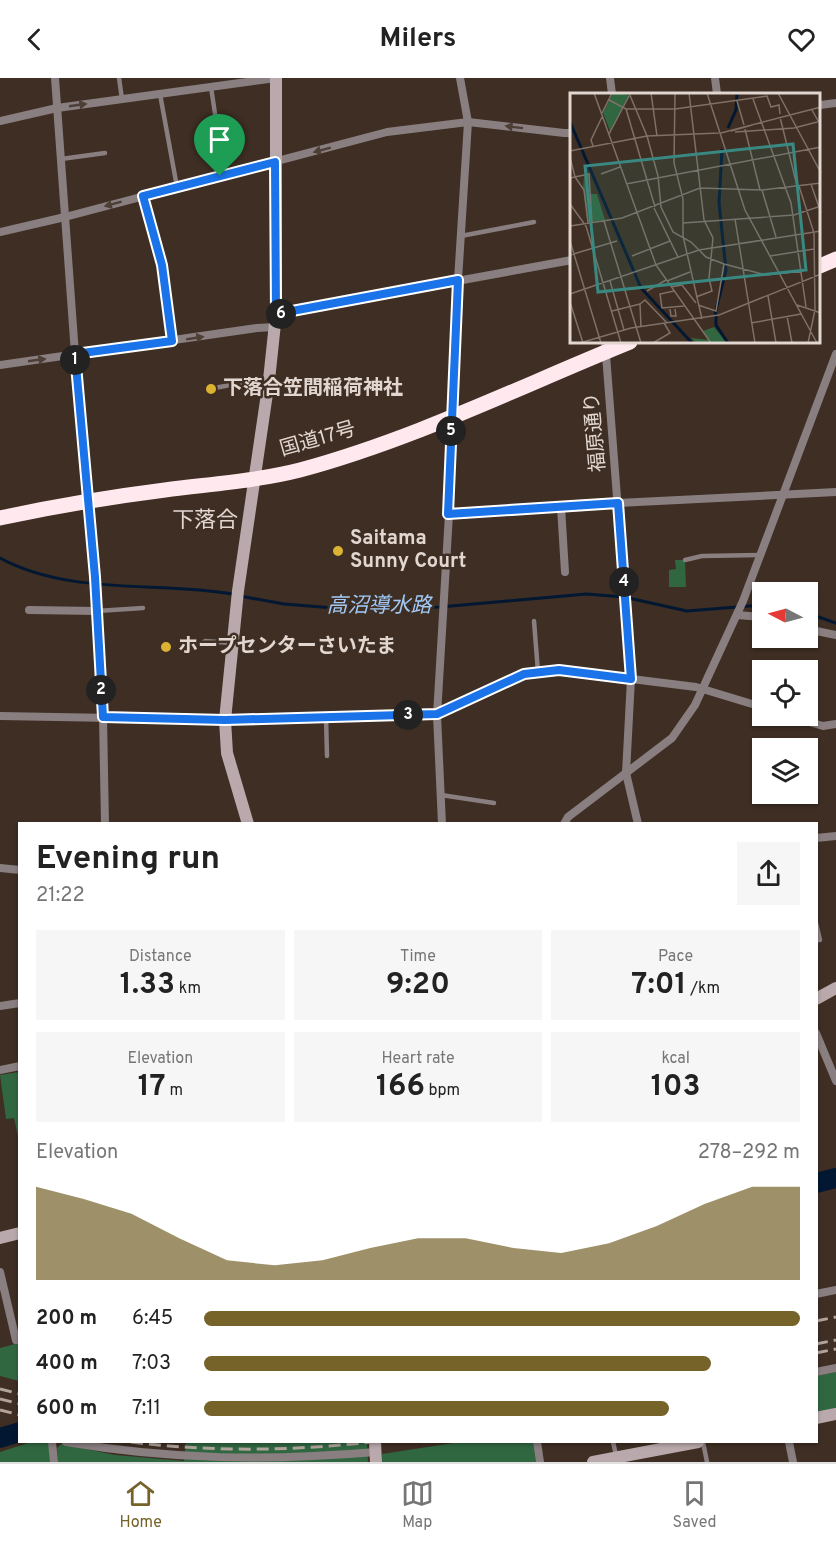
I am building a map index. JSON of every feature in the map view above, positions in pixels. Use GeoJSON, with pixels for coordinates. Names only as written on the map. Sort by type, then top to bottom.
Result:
{"type":"FeatureCollection","features":[{"type":"Feature","properties":{"kind":"highway"},"geometry":{"type":"LineString","coordinates":[[821,265],[836,259]]}},
{"type":"Feature","properties":{"kind":"highway","name":"国道17号"},"geometry":{"type":"LineString","coordinates":[[0,518],[88,500],[299,470],[396,439],[452,418],[605,347],[620,344]]}},
{"type":"Feature","properties":{"kind":"main road"},"geometry":{"type":"LineString","coordinates":[[247,822],[227,753],[225,720],[237,596],[269,380],[275,321],[276,78]]}},
{"type":"Feature","properties":{"kind":"main road"},"geometry":{"type":"LineString","coordinates":[[818,998],[836,988]]}},
{"type":"Feature","properties":{"kind":"main road"},"geometry":{"type":"LineString","coordinates":[[0,1238],[18,1234]]}},
{"type":"Feature","properties":{"kind":"main road"},"geometry":{"type":"LineString","coordinates":[[818,1418],[836,1414]]}},
{"type":"Feature","properties":{"kind":"main road"},"geometry":{"type":"LineString","coordinates":[[593,1462],[687,1443]]}},
{"type":"Feature","properties":{"kind":"street"},"geometry":{"type":"LineString","coordinates":[[55,78],[75,354],[98,611],[105,822]]}},
{"type":"Feature","properties":{"kind":"street"},"geometry":{"type":"LineString","coordinates":[[0,121],[57,108],[276,78]]}},
{"type":"Feature","properties":{"kind":"street"},"geometry":{"type":"LineString","coordinates":[[442,822],[437,714],[468,122],[460,78]]}},
{"type":"Feature","properties":{"kind":"street"},"geometry":{"type":"LineString","coordinates":[[610,78],[612,93]]}},
{"type":"Feature","properties":{"kind":"street"},"geometry":{"type":"LineString","coordinates":[[715,78],[717,93]]}},
{"type":"Feature","properties":{"kind":"street"},"geometry":{"type":"LineString","coordinates":[[821,105],[836,103]]}},
{"type":"Feature","properties":{"kind":"street"},"geometry":{"type":"LineString","coordinates":[[0,232],[387,132],[468,122],[570,133]]}},
{"type":"Feature","properties":{"kind":"street"},"geometry":{"type":"LineString","coordinates":[[0,365],[256,328],[275,321],[458,280],[570,260]]}},
{"type":"Feature","properties":{"kind":"street","name":"福原通り"},"geometry":{"type":"LineString","coordinates":[[605,347],[631,679]]}},
{"type":"Feature","properties":{"kind":"street"},"geometry":{"type":"LineString","coordinates":[[565,822],[568,817],[679,731],[703,690],[743,601],[836,354]]}},
{"type":"Feature","properties":{"kind":"street"},"geometry":{"type":"LineString","coordinates":[[448,514],[836,492]]}},
{"type":"Feature","properties":{"kind":"street"},"geometry":{"type":"LineString","coordinates":[[561,507],[565,572]]}},
{"type":"Feature","properties":{"kind":"street"},"geometry":{"type":"LineString","coordinates":[[29,610],[98,611]]}},
{"type":"Feature","properties":{"kind":"street"},"geometry":{"type":"LineString","coordinates":[[737,614],[752,616]]}},
{"type":"Feature","properties":{"kind":"street"},"geometry":{"type":"LineString","coordinates":[[818,631],[836,635]]}},
{"type":"Feature","properties":{"kind":"street"},"geometry":{"type":"LineString","coordinates":[[0,716],[225,720],[437,714],[524,674],[559,670],[703,690],[752,704]]}},
{"type":"Feature","properties":{"kind":"street"},"geometry":{"type":"LineString","coordinates":[[631,679],[626,773],[638,822]]}},
{"type":"Feature","properties":{"kind":"street"},"geometry":{"type":"LineString","coordinates":[[818,725],[836,724]]}},
{"type":"Feature","properties":{"kind":"street"},"geometry":{"type":"LineString","coordinates":[[818,838],[836,836]]}},
{"type":"Feature","properties":{"kind":"street"},"geometry":{"type":"LineString","coordinates":[[0,868],[18,870]]}},
{"type":"Feature","properties":{"kind":"street"},"geometry":{"type":"LineString","coordinates":[[0,1006],[18,1003]]}},
{"type":"Feature","properties":{"kind":"street"},"geometry":{"type":"LineString","coordinates":[[818,1038],[836,1081]]}},
{"type":"Feature","properties":{"kind":"street"},"geometry":{"type":"LineString","coordinates":[[0,1070],[18,1066]]}},
{"type":"Feature","properties":{"kind":"street"},"geometry":{"type":"LineString","coordinates":[[0,1272],[16,1340]]}},
{"type":"Feature","properties":{"kind":"street"},"geometry":{"type":"LineString","coordinates":[[818,1294],[836,1290]]}},
{"type":"Feature","properties":{"kind":"street"},"geometry":{"type":"LineString","coordinates":[[818,1372],[836,1368]]}},
{"type":"Feature","properties":{"kind":"street"},"geometry":{"type":"LineString","coordinates":[[52,1443],[54,1462]]}},
{"type":"Feature","properties":{"kind":"street"},"geometry":{"type":"LineString","coordinates":[[72,1443],[113,1450],[184,1457],[294,1458],[376,1452]]}},
{"type":"Feature","properties":{"kind":"street"},"geometry":{"type":"LineString","coordinates":[[537,1443],[540,1462]]}},
{"type":"Feature","properties":{"kind":"street"},"geometry":{"type":"LineString","coordinates":[[789,1443],[793,1462]]}},
{"type":"Feature","properties":{"kind":"lane"},"geometry":{"type":"LineString","coordinates":[[119,78],[122,99]]}},
{"type":"Feature","properties":{"kind":"lane"},"geometry":{"type":"LineString","coordinates":[[211,87],[217,127]]}},
{"type":"Feature","properties":{"kind":"lane"},"geometry":{"type":"LineString","coordinates":[[160,94],[177,188]]}},
{"type":"Feature","properties":{"kind":"lane"},"geometry":{"type":"LineString","coordinates":[[61,159],[105,153]]}},
{"type":"Feature","properties":{"kind":"lane"},"geometry":{"type":"LineString","coordinates":[[143,196],[162,265],[172,341]]}},
{"type":"Feature","properties":{"kind":"lane"},"geometry":{"type":"LineString","coordinates":[[461,236],[534,222]]}},
{"type":"Feature","properties":{"kind":"lane"},"geometry":{"type":"LineString","coordinates":[[215,388],[259,379],[269,380]]}},
{"type":"Feature","properties":{"kind":"lane"},"geometry":{"type":"LineString","coordinates":[[685,560],[702,556],[760,555]]}},
{"type":"Feature","properties":{"kind":"lane"},"geometry":{"type":"LineString","coordinates":[[98,611],[142,608]]}},
{"type":"Feature","properties":{"kind":"lane"},"geometry":{"type":"LineString","coordinates":[[534,621],[538,672]]}},
{"type":"Feature","properties":{"kind":"lane"},"geometry":{"type":"LineString","coordinates":[[187,647],[196,647],[205,641],[232,643]]}},
{"type":"Feature","properties":{"kind":"lane"},"geometry":{"type":"LineString","coordinates":[[326,717],[327,756]]}},
{"type":"Feature","properties":{"kind":"lane"},"geometry":{"type":"LineString","coordinates":[[441,795],[494,803]]}},
{"type":"Feature","properties":{"kind":"lane"},"geometry":{"type":"LineString","coordinates":[[614,1443],[616,1458]]}},
{"type":"Feature","properties":{"kind":"lane"},"geometry":{"type":"LineString","coordinates":[[703,1443],[707,1462]]}},
{"type":"Feature","properties":{"kind":"green space"},"geometry":{"type":"Polygon","coordinates":[[[675,560],[685,560],[686,587],[669,587],[669,570],[676,569],[675,560]]]}},
{"type":"Feature","properties":{"kind":"green space"},"geometry":{"type":"Polygon","coordinates":[[[18,1072],[18,1136],[14,1118],[6,1119],[0,1075],[18,1072]]]}},
{"type":"Feature","properties":{"kind":"green space"},"geometry":{"type":"Polygon","coordinates":[[[18,1343],[18,1381],[0,1376],[0,1348],[18,1343]]]}},
{"type":"Feature","properties":{"kind":"green space"},"geometry":{"type":"Polygon","coordinates":[[[836,1372],[836,1409],[818,1413],[818,1376],[836,1372]]]}},
{"type":"Feature","properties":{"kind":"green space"},"geometry":{"type":"Polygon","coordinates":[[[28,1443],[49,1443],[51,1462],[0,1462],[0,1452],[28,1443]]]}},
{"type":"Feature","properties":{"kind":"green space"},"geometry":{"type":"Polygon","coordinates":[[[186,1443],[367,1443],[368,1462],[58,1462],[57,1448],[61,1444],[115,1455],[184,1461],[186,1443]]]}},
{"type":"Feature","properties":{"kind":"green space"},"geometry":{"type":"Polygon","coordinates":[[[454,1443],[533,1443],[536,1462],[382,1462],[382,1454],[454,1443]]]}},
{"type":"Feature","properties":{"kind":"waterway","name":"高沼導水路"},"geometry":{"type":"LineString","coordinates":[[0,558],[27,570],[85,583],[204,590],[233,594]]}},
{"type":"Feature","properties":{"kind":"waterway","name":"高沼導水路"},"geometry":{"type":"LineString","coordinates":[[240,596],[284,604],[334,608],[440,607],[586,594],[624,597],[687,611],[752,606]]}},
{"type":"Feature","properties":{"kind":"waterway","name":"高沼導水路"},"geometry":{"type":"LineString","coordinates":[[818,617],[836,623]]}},
{"type":"Feature","properties":{"kind":"waterway"},"geometry":{"type":"LineString","coordinates":[[818,1182],[836,1178]]}},
{"type":"Feature","properties":{"kind":"waterway"},"geometry":{"type":"LineString","coordinates":[[0,1438],[18,1433]]}},
{"type":"Feature","properties":{"kind":"railway"},"geometry":{"type":"LineString","coordinates":[[818,1321],[836,1317]]}},
{"type":"Feature","properties":{"kind":"railway"},"geometry":{"type":"LineString","coordinates":[[818,1344],[836,1340]]}},
{"type":"Feature","properties":{"kind":"railway"},"geometry":{"type":"LineString","coordinates":[[818,1353],[836,1349]]}},
{"type":"Feature","properties":{"kind":"railway"},"geometry":{"type":"LineString","coordinates":[[0,1389],[18,1394]]}},
{"type":"Feature","properties":{"kind":"railway"},"geometry":{"type":"LineString","coordinates":[[0,1399],[18,1404]]}},
{"type":"Feature","properties":{"kind":"railway"},"geometry":{"type":"LineString","coordinates":[[0,1410],[18,1414]]}},
{"type":"Feature","properties":{"kind":"railway"},"geometry":{"type":"LineString","coordinates":[[141,1443],[221,1449],[312,1447],[360,1443]]}},
{"type":"Feature","properties":{"kind":"place","name":"下落合笠間稲荷神社"},"geometry":{"type":"Point","coordinates":[211,389]}},
{"type":"Feature","properties":{"kind":"place","name":"Saitama Sunny Court"},"geometry":{"type":"Point","coordinates":[338,551]}},
{"type":"Feature","properties":{"kind":"place","name":"ホープセンターさいたま"},"geometry":{"type":"Point","coordinates":[166,647]}},
{"type":"Feature","properties":{"kind":"district","name":"下落合"},"geometry":{"type":"Point","coordinates":[205,521]}},
{"type":"Feature","properties":{"kind":"route"},"geometry":{"type":"LineString","coordinates":[[275,162],[276,314],[458,280],[448,514],[618,503],[631,679],[559,670],[524,674],[437,714],[225,720],[103,717],[98,611],[75,354],[172,341],[162,265],[143,196],[220,176],[275,162]]}}]}
